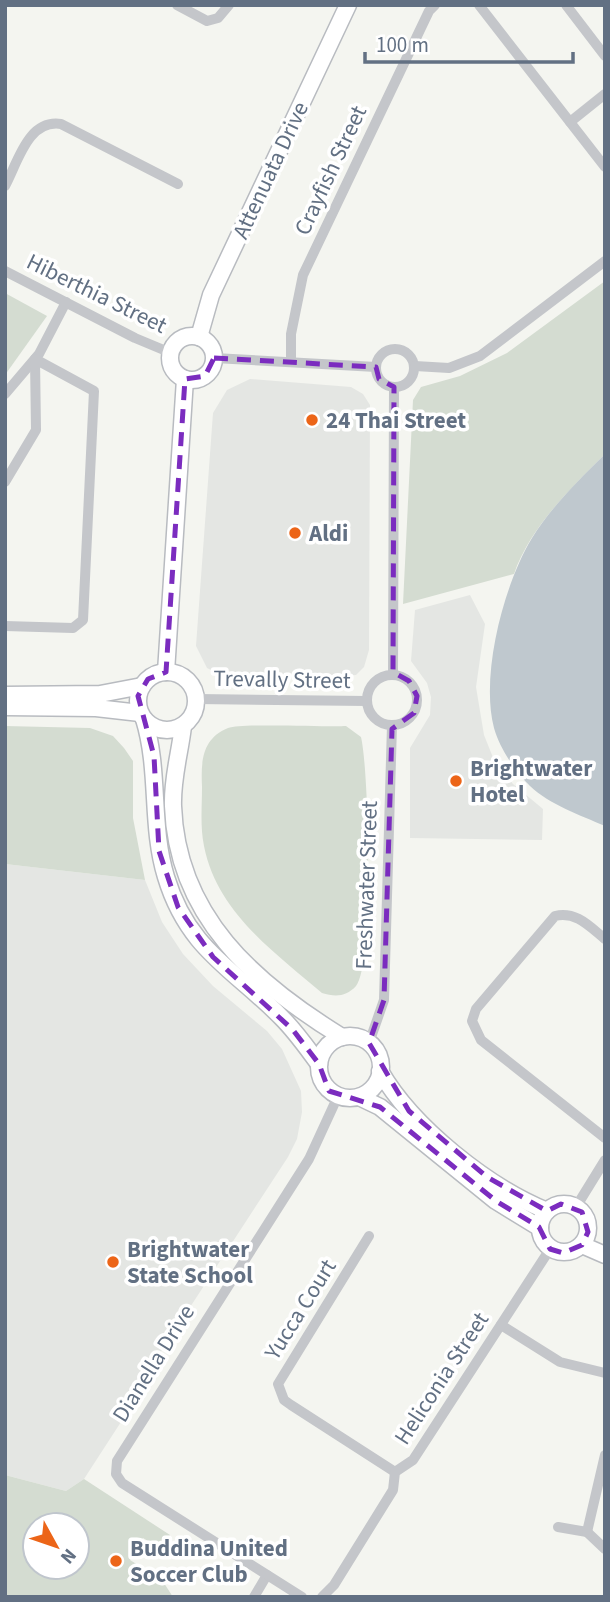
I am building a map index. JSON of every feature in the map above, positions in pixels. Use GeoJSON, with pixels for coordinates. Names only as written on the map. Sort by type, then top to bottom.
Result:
{"type":"FeatureCollection","features":[{"type":"Feature","properties":{"kind":"street"},"geometry":{"type":"LineString","coordinates":[[177,5],[207,21],[218,18],[229,5]]}},
{"type":"Feature","properties":{"kind":"street","name":"Attenuata Drive"},"geometry":{"type":"LineString","coordinates":[[199,337],[211,295],[348,5]]}},
{"type":"Feature","properties":{"kind":"street","name":"Crayfish Street"},"geometry":{"type":"LineString","coordinates":[[291,362],[291,334],[303,275],[429,12],[435,5]]}},
{"type":"Feature","properties":{"kind":"street"},"geometry":{"type":"LineString","coordinates":[[479,5],[605,167]]}},
{"type":"Feature","properties":{"kind":"street"},"geometry":{"type":"LineString","coordinates":[[566,5],[605,56]]}},
{"type":"Feature","properties":{"kind":"street"},"geometry":{"type":"LineString","coordinates":[[570,122],[605,94]]}},
{"type":"Feature","properties":{"kind":"street"},"geometry":{"type":"LineString","coordinates":[[5,186],[32,134],[39,126],[50,122],[61,124],[177,184]]}},
{"type":"Feature","properties":{"kind":"street"},"geometry":{"type":"LineString","coordinates":[[415,366],[449,368],[480,356],[605,261]]}},
{"type":"Feature","properties":{"kind":"street","name":"Hiberthia Street"},"geometry":{"type":"LineString","coordinates":[[5,271],[171,353]]}},
{"type":"Feature","properties":{"kind":"street"},"geometry":{"type":"LineString","coordinates":[[5,394],[35,359],[66,302]]}},
{"type":"Feature","properties":{"kind":"street"},"geometry":{"type":"LineString","coordinates":[[199,337],[210,345],[214,358],[205,376],[184,379],[174,371],[171,353],[182,339],[199,337]]}},
{"type":"Feature","properties":{"kind":"street"},"geometry":{"type":"LineString","coordinates":[[392,349],[405,351],[415,366],[409,382],[394,387],[383,383],[376,367],[381,355],[392,349]]}},
{"type":"Feature","properties":{"kind":"street"},"geometry":{"type":"LineString","coordinates":[[214,358],[376,367]]}},
{"type":"Feature","properties":{"kind":"street"},"geometry":{"type":"LineString","coordinates":[[5,482],[36,430],[35,359]]}},
{"type":"Feature","properties":{"kind":"street"},"geometry":{"type":"LineString","coordinates":[[5,626],[73,628],[83,620],[94,391],[35,359]]}},
{"type":"Feature","properties":{"kind":"street"},"geometry":{"type":"LineString","coordinates":[[166,672],[184,379]]}},
{"type":"Feature","properties":{"kind":"street"},"geometry":{"type":"LineString","coordinates":[[393,675],[394,387]]}},
{"type":"Feature","properties":{"kind":"street"},"geometry":{"type":"LineString","coordinates":[[5,695],[100,694],[142,686],[157,674],[166,672],[183,676],[195,690],[197,699],[194,715],[183,726],[166,731],[150,725],[142,716],[96,708],[5,707]]}},
{"type":"Feature","properties":{"kind":"street"},"geometry":{"type":"LineString","coordinates":[[393,675],[409,681],[417,696],[414,713],[400,724],[392,726],[372,716],[367,701],[368,693],[377,680],[393,675]]}},
{"type":"Feature","properties":{"kind":"street"},"geometry":{"type":"LineString","coordinates":[[142,686],[138,696],[155,768],[155,819],[166,878],[178,907],[213,957],[281,1016],[319,1064],[323,1083],[338,1096],[359,1097],[380,1107],[496,1200],[540,1228]]}},
{"type":"Feature","properties":{"kind":"street","name":"Trevally Street"},"geometry":{"type":"LineString","coordinates":[[197,699],[367,701]]}},
{"type":"Feature","properties":{"kind":"street"},"geometry":{"type":"LineString","coordinates":[[183,726],[174,771],[175,835],[180,864],[200,910],[226,944],[261,976],[309,1017],[342,1037]]}},
{"type":"Feature","properties":{"kind":"street","name":"Freshwater Street"},"geometry":{"type":"LineString","coordinates":[[369,1043],[384,1000],[392,726]]}},
{"type":"Feature","properties":{"kind":"street"},"geometry":{"type":"LineString","coordinates":[[605,939],[578,917],[567,913],[555,916],[476,1009],[472,1021],[481,1040],[605,1138]]}},
{"type":"Feature","properties":{"kind":"street"},"geometry":{"type":"LineString","coordinates":[[319,1064],[326,1047],[342,1037],[352,1036],[369,1043],[376,1050],[380,1071],[392,1092],[428,1130],[506,1191],[547,1210]]}},
{"type":"Feature","properties":{"kind":"street"},"geometry":{"type":"LineString","coordinates":[[359,1097],[373,1087],[380,1071]]}},
{"type":"Feature","properties":{"kind":"street","name":"Dianella Drive"},"geometry":{"type":"LineString","coordinates":[[267,1575],[122,1483],[116,1474],[117,1461],[309,1159],[338,1096]]}},
{"type":"Feature","properties":{"kind":"street"},"geometry":{"type":"LineString","coordinates":[[576,1207],[605,1160]]}},
{"type":"Feature","properties":{"kind":"street"},"geometry":{"type":"LineString","coordinates":[[582,1245],[588,1224],[576,1207],[561,1204],[547,1210],[540,1228],[541,1237],[550,1248],[563,1253],[582,1245],[605,1255]]}},
{"type":"Feature","properties":{"kind":"street","name":"Yucca Court"},"geometry":{"type":"LineString","coordinates":[[369,1236],[278,1384],[284,1399],[291,1405],[395,1472]]}},
{"type":"Feature","properties":{"kind":"street","name":"Heliconia Street"},"geometry":{"type":"LineString","coordinates":[[322,1597],[334,1585],[393,1490],[395,1472],[413,1460],[550,1248]]}},
{"type":"Feature","properties":{"kind":"street"},"geometry":{"type":"LineString","coordinates":[[500,1325],[560,1362],[605,1373]]}},
{"type":"Feature","properties":{"kind":"street"},"geometry":{"type":"LineString","coordinates":[[587,1532],[605,1455]]}},
{"type":"Feature","properties":{"kind":"street"},"geometry":{"type":"LineString","coordinates":[[558,1527],[587,1532],[605,1549]]}},
{"type":"Feature","properties":{"kind":"street"},"geometry":{"type":"LineString","coordinates":[[254,1597],[267,1575],[302,1597]]}},
{"type":"Feature","properties":{"kind":"highlighted area"},"geometry":{"type":"Polygon","coordinates":[[[214,358],[376,367],[379,379],[394,387],[393,672],[409,681],[417,696],[414,713],[392,729],[384,1000],[369,1043],[409,1111],[487,1177],[547,1211],[561,1204],[582,1212],[588,1232],[582,1245],[563,1253],[550,1249],[539,1227],[496,1201],[380,1107],[329,1091],[319,1064],[293,1030],[213,957],[178,907],[159,851],[154,756],[138,696],[148,679],[166,672],[185,379],[205,376],[214,358]]]}},
{"type":"Feature","properties":{"kind":"shaded area"},"geometry":{"type":"Polygon","coordinates":[[[605,281],[605,454],[541,524],[514,574],[403,604],[413,400],[421,387],[460,376],[507,353],[605,281]]]}},
{"type":"Feature","properties":{"kind":"shaded area"},"geometry":{"type":"Polygon","coordinates":[[[5,293],[47,316],[5,375],[5,293]]]}},
{"type":"Feature","properties":{"kind":"shaded area"},"geometry":{"type":"Polygon","coordinates":[[[250,379],[351,387],[363,394],[370,405],[369,650],[364,667],[356,675],[233,681],[207,668],[196,646],[213,413],[227,390],[250,379]]]}},
{"type":"Feature","properties":{"kind":"shaded area"},"geometry":{"type":"Polygon","coordinates":[[[605,454],[605,826],[547,799],[519,774],[504,752],[494,728],[490,707],[490,682],[497,630],[522,557],[548,515],[605,454]]]}},
{"type":"Feature","properties":{"kind":"shaded area"},"geometry":{"type":"Polygon","coordinates":[[[470,595],[485,624],[476,687],[484,735],[494,760],[513,784],[543,809],[542,840],[410,838],[410,748],[430,715],[431,697],[427,683],[411,661],[415,610],[470,595]]]}},
{"type":"Feature","properties":{"kind":"shaded area"},"geometry":{"type":"Polygon","coordinates":[[[266,725],[346,726],[361,737],[364,756],[368,825],[368,907],[362,971],[356,986],[344,994],[336,995],[322,993],[267,945],[234,910],[221,891],[204,846],[202,769],[204,753],[212,738],[228,728],[266,725]]]}},
{"type":"Feature","properties":{"kind":"shaded area"},"geometry":{"type":"Polygon","coordinates":[[[5,726],[90,728],[113,736],[124,748],[133,761],[133,818],[145,880],[5,864],[5,726]]]}},
{"type":"Feature","properties":{"kind":"shaded area","name":"Brightwater State School"},"geometry":{"type":"Polygon","coordinates":[[[5,864],[145,880],[162,922],[183,954],[213,986],[267,1031],[282,1049],[301,1091],[302,1112],[297,1139],[288,1157],[151,1367],[143,1388],[84,1479],[66,1491],[5,1475],[5,864]]]}},
{"type":"Feature","properties":{"kind":"shaded area"},"geometry":{"type":"Polygon","coordinates":[[[5,1475],[66,1491],[84,1479],[170,1535],[161,1549],[143,1538],[130,1560],[162,1580],[173,1597],[5,1597],[5,1475]]]}},
{"type":"Feature","properties":{"kind":"place","name":"24 Thai Street"},"geometry":{"type":"Point","coordinates":[312,420]}},
{"type":"Feature","properties":{"kind":"place","name":"Aldi"},"geometry":{"type":"Point","coordinates":[295,533]}},
{"type":"Feature","properties":{"kind":"place","name":"Brightwater Hotel"},"geometry":{"type":"Point","coordinates":[456,781]}},
{"type":"Feature","properties":{"kind":"place","name":"Brightwater State School"},"geometry":{"type":"Point","coordinates":[113,1262]}},
{"type":"Feature","properties":{"kind":"place","name":"Buddina United Soccer Club"},"geometry":{"type":"Point","coordinates":[116,1561]}}]}
